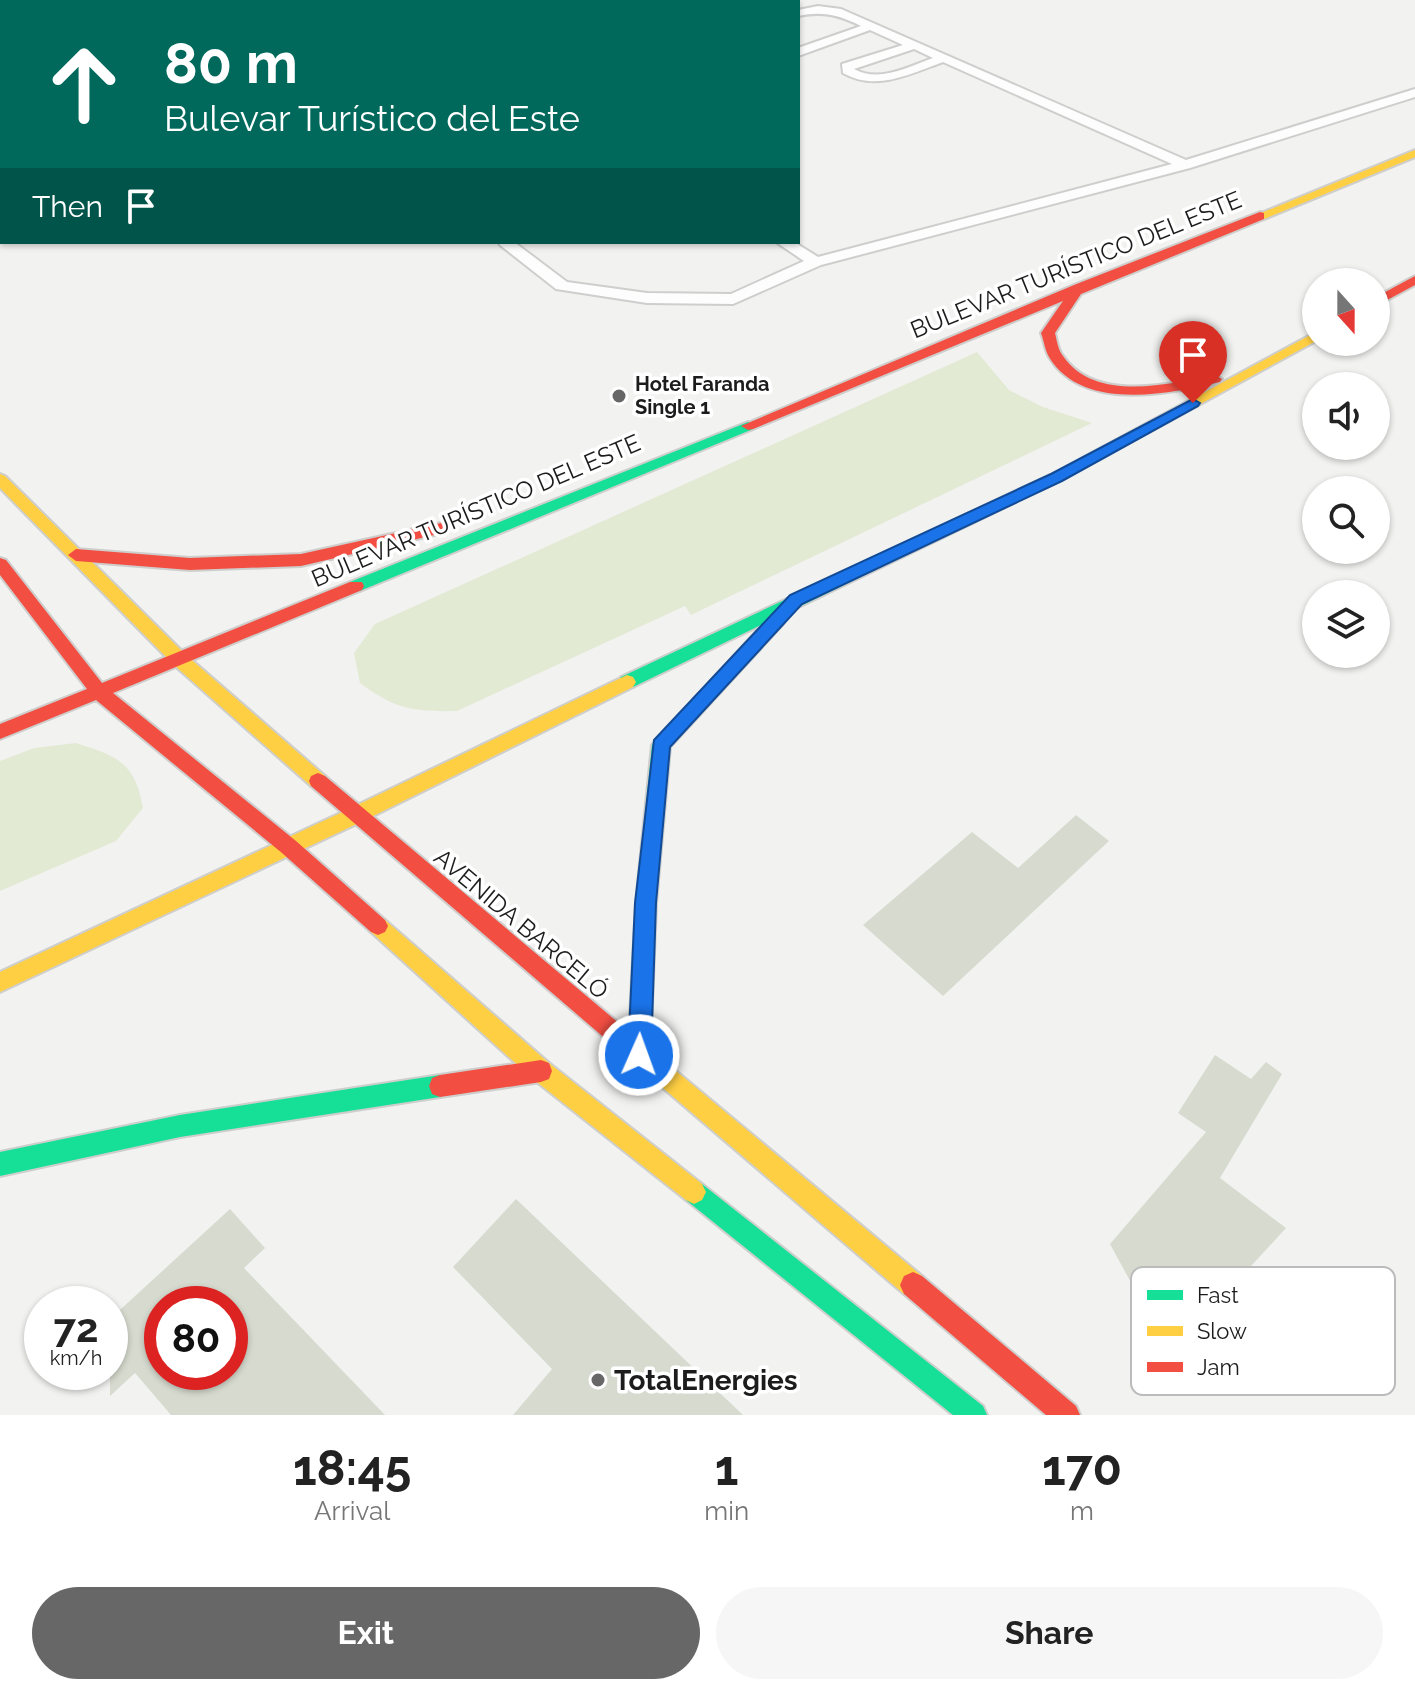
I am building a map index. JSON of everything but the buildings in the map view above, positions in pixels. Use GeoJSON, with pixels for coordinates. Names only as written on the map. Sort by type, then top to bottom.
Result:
{"type":"FeatureCollection","features":[{"type":"Feature","properties":{"kind":"main road","name":"BULEVAR TURÍSTICO DEL ESTE"},"geometry":{"type":"LineString","coordinates":[[0,732],[1415,153]]}},
{"type":"Feature","properties":{"kind":"main road"},"geometry":{"type":"LineString","coordinates":[[1390,294],[1415,280]]}},
{"type":"Feature","properties":{"kind":"main road"},"geometry":{"type":"LineString","coordinates":[[1079,288],[1048,333],[1056,357],[1078,377],[1106,387],[1136,390],[1248,374]]}},
{"type":"Feature","properties":{"kind":"main road"},"geometry":{"type":"LineString","coordinates":[[0,982],[356,815],[796,599],[1056,477],[1302,344]]}},
{"type":"Feature","properties":{"kind":"main road","name":"AVENIDA BARCELÓ"},"geometry":{"type":"LineString","coordinates":[[0,479],[180,660],[356,815],[1067,1415]]}},
{"type":"Feature","properties":{"kind":"main road"},"geometry":{"type":"LineString","coordinates":[[76,555],[190,564],[301,560],[583,492]]}},
{"type":"Feature","properties":{"kind":"main road"},"geometry":{"type":"LineString","coordinates":[[0,564],[99,692],[289,847],[541,1071],[974,1415]]}},
{"type":"Feature","properties":{"kind":"main road"},"geometry":{"type":"LineString","coordinates":[[639,1055],[646,903],[661,745],[796,599]]}},
{"type":"Feature","properties":{"kind":"main road"},"geometry":{"type":"LineString","coordinates":[[0,1164],[180,1126],[541,1071]]}},
{"type":"Feature","properties":{"kind":"lane"},"geometry":{"type":"LineString","coordinates":[[800,13],[818,9],[837,11],[1185,165]]}},
{"type":"Feature","properties":{"kind":"lane"},"geometry":{"type":"LineString","coordinates":[[800,51],[871,26]]}},
{"type":"Feature","properties":{"kind":"lane"},"geometry":{"type":"LineString","coordinates":[[915,45],[846,67],[862,79],[875,79],[944,58]]}},
{"type":"Feature","properties":{"kind":"lane"},"geometry":{"type":"LineString","coordinates":[[508,244],[562,286],[647,298],[733,299],[816,262],[1185,165],[1415,93]]}},
{"type":"Feature","properties":{"kind":"lane"},"geometry":{"type":"LineString","coordinates":[[786,244],[816,262]]}},
{"type":"Feature","properties":{"kind":"green space"},"geometry":{"type":"Polygon","coordinates":[[[977,352],[1009,390],[1043,407],[1092,423],[691,615],[685,606],[457,711],[428,711],[394,704],[360,683],[354,653],[375,624],[977,352]]]}},
{"type":"Feature","properties":{"kind":"green space"},"geometry":{"type":"Polygon","coordinates":[[[76,743],[103,752],[122,763],[135,780],[143,808],[116,841],[0,891],[0,761],[34,748],[76,743]]]}},
{"type":"Feature","properties":{"kind":"traffic: fast"},"geometry":{"type":"LineString","coordinates":[[356,586],[748,426]]}},
{"type":"Feature","properties":{"kind":"traffic: fast"},"geometry":{"type":"LineString","coordinates":[[627,682],[1050,480]]}},
{"type":"Feature","properties":{"kind":"traffic: fast"},"geometry":{"type":"LineString","coordinates":[[639,1055],[646,903],[661,745],[777,620]]}},
{"type":"Feature","properties":{"kind":"traffic: fast"},"geometry":{"type":"LineString","coordinates":[[0,1164],[180,1126],[440,1086]]}},
{"type":"Feature","properties":{"kind":"traffic: fast"},"geometry":{"type":"LineString","coordinates":[[694,1192],[974,1415]]}},
{"type":"Feature","properties":{"kind":"traffic: slow"},"geometry":{"type":"LineString","coordinates":[[1260,216],[1415,153]]}},
{"type":"Feature","properties":{"kind":"traffic: slow"},"geometry":{"type":"LineString","coordinates":[[1050,480],[1302,344]]}},
{"type":"Feature","properties":{"kind":"traffic: slow"},"geometry":{"type":"LineString","coordinates":[[0,479],[180,660],[318,781]]}},
{"type":"Feature","properties":{"kind":"traffic: slow"},"geometry":{"type":"LineString","coordinates":[[0,982],[356,815],[627,682]]}},
{"type":"Feature","properties":{"kind":"traffic: slow"},"geometry":{"type":"LineString","coordinates":[[378,926],[541,1071],[694,1192]]}},
{"type":"Feature","properties":{"kind":"traffic: slow"},"geometry":{"type":"LineString","coordinates":[[644,1058],[913,1285]]}},
{"type":"Feature","properties":{"kind":"traffic: jam"},"geometry":{"type":"LineString","coordinates":[[748,426],[1260,216]]}},
{"type":"Feature","properties":{"kind":"traffic: jam"},"geometry":{"type":"LineString","coordinates":[[1390,294],[1415,280]]}},
{"type":"Feature","properties":{"kind":"traffic: jam"},"geometry":{"type":"LineString","coordinates":[[1079,288],[1048,333],[1056,357],[1070,373],[1087,383],[1130,390],[1215,379]]}},
{"type":"Feature","properties":{"kind":"traffic: jam"},"geometry":{"type":"LineString","coordinates":[[76,555],[190,564],[301,560],[441,528]]}},
{"type":"Feature","properties":{"kind":"traffic: jam"},"geometry":{"type":"LineString","coordinates":[[0,564],[99,692],[289,847],[378,926]]}},
{"type":"Feature","properties":{"kind":"traffic: jam"},"geometry":{"type":"LineString","coordinates":[[0,732],[356,586]]}},
{"type":"Feature","properties":{"kind":"traffic: jam"},"geometry":{"type":"LineString","coordinates":[[318,781],[644,1058]]}},
{"type":"Feature","properties":{"kind":"traffic: jam"},"geometry":{"type":"LineString","coordinates":[[440,1086],[541,1071]]}},
{"type":"Feature","properties":{"kind":"traffic: jam"},"geometry":{"type":"LineString","coordinates":[[913,1285],[1067,1415]]}},
{"type":"Feature","properties":{"kind":"place","name":"Hotel Faranda Single 1"},"geometry":{"type":"Point","coordinates":[619,396]}},
{"type":"Feature","properties":{"kind":"place","name":"TotalEnergies"},"geometry":{"type":"Point","coordinates":[598,1380]}},
{"type":"Feature","properties":{"kind":"route"},"geometry":{"type":"LineString","coordinates":[[639,1055],[646,903],[661,745],[796,599],[1056,477],[1193,403]]}}]}
